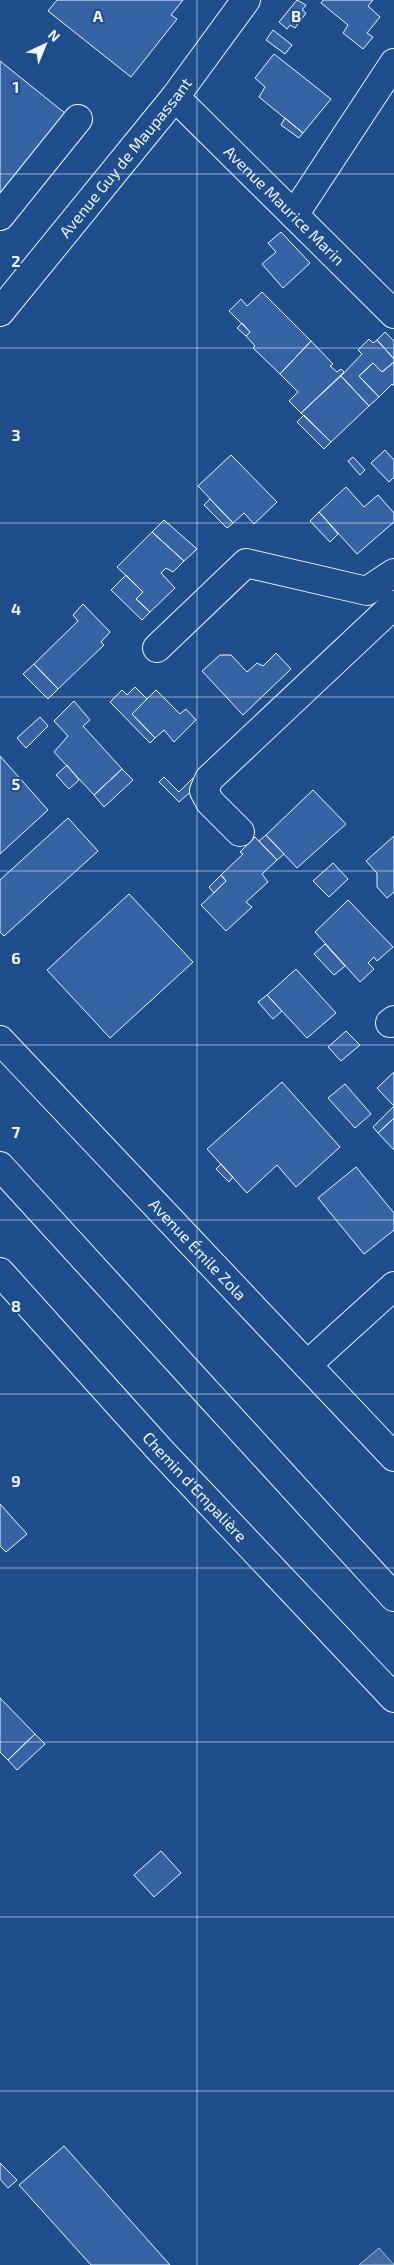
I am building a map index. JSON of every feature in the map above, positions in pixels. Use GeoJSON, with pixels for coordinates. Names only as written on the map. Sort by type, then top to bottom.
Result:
{"type":"FeatureCollection","features":[{"type":"Feature","properties":{"kind":"street","name":"Avenue Guy de Maupassant"},"geometry":{"type":"LineString","coordinates":[[0,312],[175,97],[246,0]]}},
{"type":"Feature","properties":{"kind":"street"},"geometry":{"type":"LineString","coordinates":[[294,215],[394,63]]}},
{"type":"Feature","properties":{"kind":"street","name":"Avenue Maurice Marin"},"geometry":{"type":"LineString","coordinates":[[175,97],[394,314]]}},
{"type":"Feature","properties":{"kind":"street"},"geometry":{"type":"LineString","coordinates":[[0,216],[78,119]]}},
{"type":"Feature","properties":{"kind":"street"},"geometry":{"type":"LineString","coordinates":[[157,648],[246,563],[367,591],[394,573]]}},
{"type":"Feature","properties":{"kind":"street"},"geometry":{"type":"LineString","coordinates":[[240,832],[210,802],[204,791],[209,779],[394,604]]}},
{"type":"Feature","properties":{"kind":"street","name":"Avenue Émile Zola"},"geometry":{"type":"LineString","coordinates":[[0,1040],[394,1457]]}},
{"type":"Feature","properties":{"kind":"street"},"geometry":{"type":"LineString","coordinates":[[0,1166],[394,1597]]}},
{"type":"Feature","properties":{"kind":"street","name":"Chemin d'Empalière"},"geometry":{"type":"LineString","coordinates":[[0,1272],[160,1450],[394,1698]]}},
{"type":"Feature","properties":{"kind":"street"},"geometry":{"type":"LineString","coordinates":[[307,1365],[394,1286]]}},
{"type":"Feature","properties":{"kind":"water"},"geometry":{"type":"Polygon","coordinates":[[[379,2248],[394,2265],[359,2265],[379,2248]]]}},
{"type":"Feature","properties":{"kind":"building"},"geometry":{"type":"Polygon","coordinates":[[[57,0],[183,0],[171,15],[177,19],[131,77],[48,11],[57,0]]]}},
{"type":"Feature","properties":{"kind":"building"},"geometry":{"type":"Polygon","coordinates":[[[297,0],[306,5],[302,10],[306,13],[295,28],[290,25],[287,29],[279,22],[297,0]]]}},
{"type":"Feature","properties":{"kind":"building"},"geometry":{"type":"Polygon","coordinates":[[[323,0],[373,0],[368,6],[380,17],[367,33],[373,37],[363,49],[343,33],[348,25],[321,3],[323,0]]]}},
{"type":"Feature","properties":{"kind":"building"},"geometry":{"type":"Polygon","coordinates":[[[273,30],[292,45],[285,54],[266,40],[273,30]]]}},
{"type":"Feature","properties":{"kind":"building"},"geometry":{"type":"Polygon","coordinates":[[[274,54],[331,99],[303,133],[259,97],[265,87],[255,78],[274,54]]]}},
{"type":"Feature","properties":{"kind":"building"},"geometry":{"type":"Polygon","coordinates":[[[0,61],[66,114],[0,195],[0,61]]]}},
{"type":"Feature","properties":{"kind":"building"},"geometry":{"type":"Polygon","coordinates":[[[285,118],[303,133],[299,138],[281,125],[285,118]]]}},
{"type":"Feature","properties":{"kind":"building"},"geometry":{"type":"Polygon","coordinates":[[[281,232],[310,263],[283,288],[262,264],[276,252],[268,243],[281,232]]]}},
{"type":"Feature","properties":{"kind":"building"},"geometry":{"type":"Polygon","coordinates":[[[262,292],[311,341],[280,374],[253,348],[255,346],[246,336],[250,332],[229,311],[241,299],[247,306],[262,292]]]}},
{"type":"Feature","properties":{"kind":"building"},"geometry":{"type":"Polygon","coordinates":[[[242,323],[250,332],[246,336],[237,328],[242,323]]]}},
{"type":"Feature","properties":{"kind":"building"},"geometry":{"type":"Polygon","coordinates":[[[385,332],[394,341],[394,359],[377,340],[385,332]]]}},
{"type":"Feature","properties":{"kind":"building"},"geometry":{"type":"Polygon","coordinates":[[[369,339],[373,343],[377,340],[394,359],[394,362],[382,372],[373,363],[359,376],[379,397],[369,406],[341,376],[362,354],[358,350],[369,339]]]}},
{"type":"Feature","properties":{"kind":"building"},"geometry":{"type":"Polygon","coordinates":[[[311,341],[333,364],[330,366],[337,372],[341,369],[344,372],[301,413],[289,401],[298,392],[280,374],[311,341]]]}},
{"type":"Feature","properties":{"kind":"building"},"geometry":{"type":"Polygon","coordinates":[[[394,362],[394,386],[392,384],[379,397],[359,376],[373,363],[382,372],[394,362]]]}},
{"type":"Feature","properties":{"kind":"building"},"geometry":{"type":"Polygon","coordinates":[[[341,376],[369,406],[331,442],[301,413],[341,376]]]}},
{"type":"Feature","properties":{"kind":"building"},"geometry":{"type":"Polygon","coordinates":[[[304,415],[331,442],[324,449],[297,422],[304,415]]]}},
{"type":"Feature","properties":{"kind":"building"},"geometry":{"type":"Polygon","coordinates":[[[385,450],[394,460],[394,477],[389,482],[371,463],[385,450]]]}},
{"type":"Feature","properties":{"kind":"building"},"geometry":{"type":"Polygon","coordinates":[[[231,455],[277,502],[254,524],[244,513],[233,523],[198,486],[231,455]]]}},
{"type":"Feature","properties":{"kind":"building"},"geometry":{"type":"Polygon","coordinates":[[[353,457],[365,470],[360,475],[348,461],[353,457]]]}},
{"type":"Feature","properties":{"kind":"building"},"geometry":{"type":"Polygon","coordinates":[[[346,487],[364,507],[378,495],[394,513],[394,522],[357,554],[319,512],[346,487]]]}},
{"type":"Feature","properties":{"kind":"building"},"geometry":{"type":"Polygon","coordinates":[[[210,499],[233,523],[227,528],[204,505],[210,499]]]}},
{"type":"Feature","properties":{"kind":"building"},"geometry":{"type":"Polygon","coordinates":[[[319,512],[338,534],[330,542],[310,521],[319,512]]]}},
{"type":"Feature","properties":{"kind":"building"},"geometry":{"type":"Polygon","coordinates":[[[164,520],[197,549],[184,561],[152,532],[164,520]]]}},
{"type":"Feature","properties":{"kind":"building"},"geometry":{"type":"Polygon","coordinates":[[[152,532],[184,561],[173,572],[166,568],[161,573],[175,588],[150,612],[136,599],[143,592],[117,567],[152,532]]]}},
{"type":"Feature","properties":{"kind":"building"},"geometry":{"type":"Polygon","coordinates":[[[126,575],[143,592],[136,599],[150,612],[142,620],[111,590],[126,575]]]}},
{"type":"Feature","properties":{"kind":"building"},"geometry":{"type":"Polygon","coordinates":[[[83,604],[110,632],[101,642],[104,645],[58,689],[34,664],[78,621],[73,615],[83,604]]]}},
{"type":"Feature","properties":{"kind":"building"},"geometry":{"type":"Polygon","coordinates":[[[276,653],[291,669],[243,715],[202,671],[220,655],[231,655],[247,672],[257,663],[263,666],[276,653]]]}},
{"type":"Feature","properties":{"kind":"building"},"geometry":{"type":"Polygon","coordinates":[[[34,664],[58,689],[48,699],[23,674],[34,664]]]}},
{"type":"Feature","properties":{"kind":"building"},"geometry":{"type":"Polygon","coordinates":[[[135,687],[147,699],[132,714],[155,738],[150,743],[110,702],[122,690],[127,695],[135,687]]]}},
{"type":"Feature","properties":{"kind":"building"},"geometry":{"type":"Polygon","coordinates":[[[156,690],[180,714],[186,709],[196,720],[174,742],[164,730],[155,738],[132,714],[156,690]]]}},
{"type":"Feature","properties":{"kind":"building"},"geometry":{"type":"Polygon","coordinates":[[[74,701],[90,720],[83,726],[122,769],[94,795],[54,752],[68,736],[54,721],[74,701]]]}},
{"type":"Feature","properties":{"kind":"building"},"geometry":{"type":"Polygon","coordinates":[[[40,717],[48,726],[26,748],[17,738],[40,717]]]}},
{"type":"Feature","properties":{"kind":"building"},"geometry":{"type":"Polygon","coordinates":[[[0,756],[48,810],[0,854],[0,756]]]}},
{"type":"Feature","properties":{"kind":"building"},"geometry":{"type":"Polygon","coordinates":[[[67,765],[79,780],[69,789],[56,775],[67,765]]]}},
{"type":"Feature","properties":{"kind":"building"},"geometry":{"type":"Polygon","coordinates":[[[122,769],[133,780],[104,807],[94,795],[122,769]]]}},
{"type":"Feature","properties":{"kind":"building"},"geometry":{"type":"Polygon","coordinates":[[[164,777],[179,792],[193,778],[199,784],[179,802],[159,782],[164,777]]]}},
{"type":"Feature","properties":{"kind":"building"},"geometry":{"type":"Polygon","coordinates":[[[313,790],[346,824],[297,868],[266,835],[313,790]]]}},
{"type":"Feature","properties":{"kind":"building"},"geometry":{"type":"Polygon","coordinates":[[[68,818],[98,851],[4,936],[0,932],[0,880],[68,818]]]}},
{"type":"Feature","properties":{"kind":"building"},"geometry":{"type":"Polygon","coordinates":[[[266,835],[284,854],[277,860],[259,841],[266,835]]]}},
{"type":"Feature","properties":{"kind":"building"},"geometry":{"type":"Polygon","coordinates":[[[394,836],[394,892],[387,898],[377,887],[377,873],[366,861],[394,836]]]}},
{"type":"Feature","properties":{"kind":"building"},"geometry":{"type":"Polygon","coordinates":[[[255,837],[277,860],[262,874],[268,882],[246,902],[252,907],[226,931],[201,905],[226,881],[221,875],[243,854],[240,852],[255,837]]]}},
{"type":"Feature","properties":{"kind":"building"},"geometry":{"type":"Polygon","coordinates":[[[333,863],[348,879],[329,897],[313,881],[333,863]]]}},
{"type":"Feature","properties":{"kind":"building"},"geometry":{"type":"Polygon","coordinates":[[[221,875],[226,881],[214,893],[209,887],[221,875]]]}},
{"type":"Feature","properties":{"kind":"building"},"geometry":{"type":"Polygon","coordinates":[[[129,894],[193,962],[110,1038],[47,970],[129,894]]]}},
{"type":"Feature","properties":{"kind":"building"},"geometry":{"type":"Polygon","coordinates":[[[348,900],[393,947],[377,961],[374,957],[368,963],[374,969],[360,982],[315,932],[348,900]]]}},
{"type":"Feature","properties":{"kind":"building"},"geometry":{"type":"Polygon","coordinates":[[[325,944],[345,966],[334,975],[314,954],[325,944]]]}},
{"type":"Feature","properties":{"kind":"building"},"geometry":{"type":"Polygon","coordinates":[[[296,969],[336,1013],[307,1038],[267,995],[296,969]]]}},
{"type":"Feature","properties":{"kind":"building"},"geometry":{"type":"Polygon","coordinates":[[[267,995],[282,1011],[273,1019],[258,1002],[267,995]]]}},
{"type":"Feature","properties":{"kind":"building"},"geometry":{"type":"Polygon","coordinates":[[[346,1031],[360,1045],[341,1061],[328,1047],[346,1031]]]}},
{"type":"Feature","properties":{"kind":"building"},"geometry":{"type":"Polygon","coordinates":[[[394,1072],[394,1106],[377,1088],[394,1072]]]}},
{"type":"Feature","properties":{"kind":"building"},"geometry":{"type":"Polygon","coordinates":[[[282,1082],[340,1147],[296,1187],[277,1165],[247,1193],[207,1149],[282,1082]]]}},
{"type":"Feature","properties":{"kind":"building"},"geometry":{"type":"Polygon","coordinates":[[[345,1084],[371,1114],[355,1128],[328,1098],[345,1084]]]}},
{"type":"Feature","properties":{"kind":"building"},"geometry":{"type":"Polygon","coordinates":[[[394,1106],[394,1118],[378,1133],[373,1127],[394,1106]]]}},
{"type":"Feature","properties":{"kind":"building"},"geometry":{"type":"Polygon","coordinates":[[[394,1118],[394,1150],[378,1133],[394,1118]]]}},
{"type":"Feature","properties":{"kind":"building"},"geometry":{"type":"Polygon","coordinates":[[[221,1164],[233,1177],[229,1182],[216,1169],[221,1164]]]}},
{"type":"Feature","properties":{"kind":"building"},"geometry":{"type":"Polygon","coordinates":[[[356,1167],[394,1213],[394,1230],[364,1254],[318,1198],[356,1167]]]}},
{"type":"Feature","properties":{"kind":"building"},"geometry":{"type":"Polygon","coordinates":[[[0,1504],[27,1534],[6,1552],[0,1546],[0,1504]]]}},
{"type":"Feature","properties":{"kind":"building"},"geometry":{"type":"Polygon","coordinates":[[[0,1698],[35,1734],[8,1760],[0,1752],[0,1698]]]}},
{"type":"Feature","properties":{"kind":"building"},"geometry":{"type":"Polygon","coordinates":[[[35,1734],[45,1744],[17,1770],[8,1760],[35,1734]]]}},
{"type":"Feature","properties":{"kind":"building"},"geometry":{"type":"Polygon","coordinates":[[[161,1851],[181,1873],[154,1897],[134,1875],[161,1851]]]}},
{"type":"Feature","properties":{"kind":"building"},"geometry":{"type":"Polygon","coordinates":[[[64,2146],[170,2265],[91,2265],[19,2185],[64,2146]]]}},
{"type":"Feature","properties":{"kind":"building"},"geometry":{"type":"Polygon","coordinates":[[[0,2163],[17,2180],[8,2188],[0,2179],[0,2163]]]}}]}
